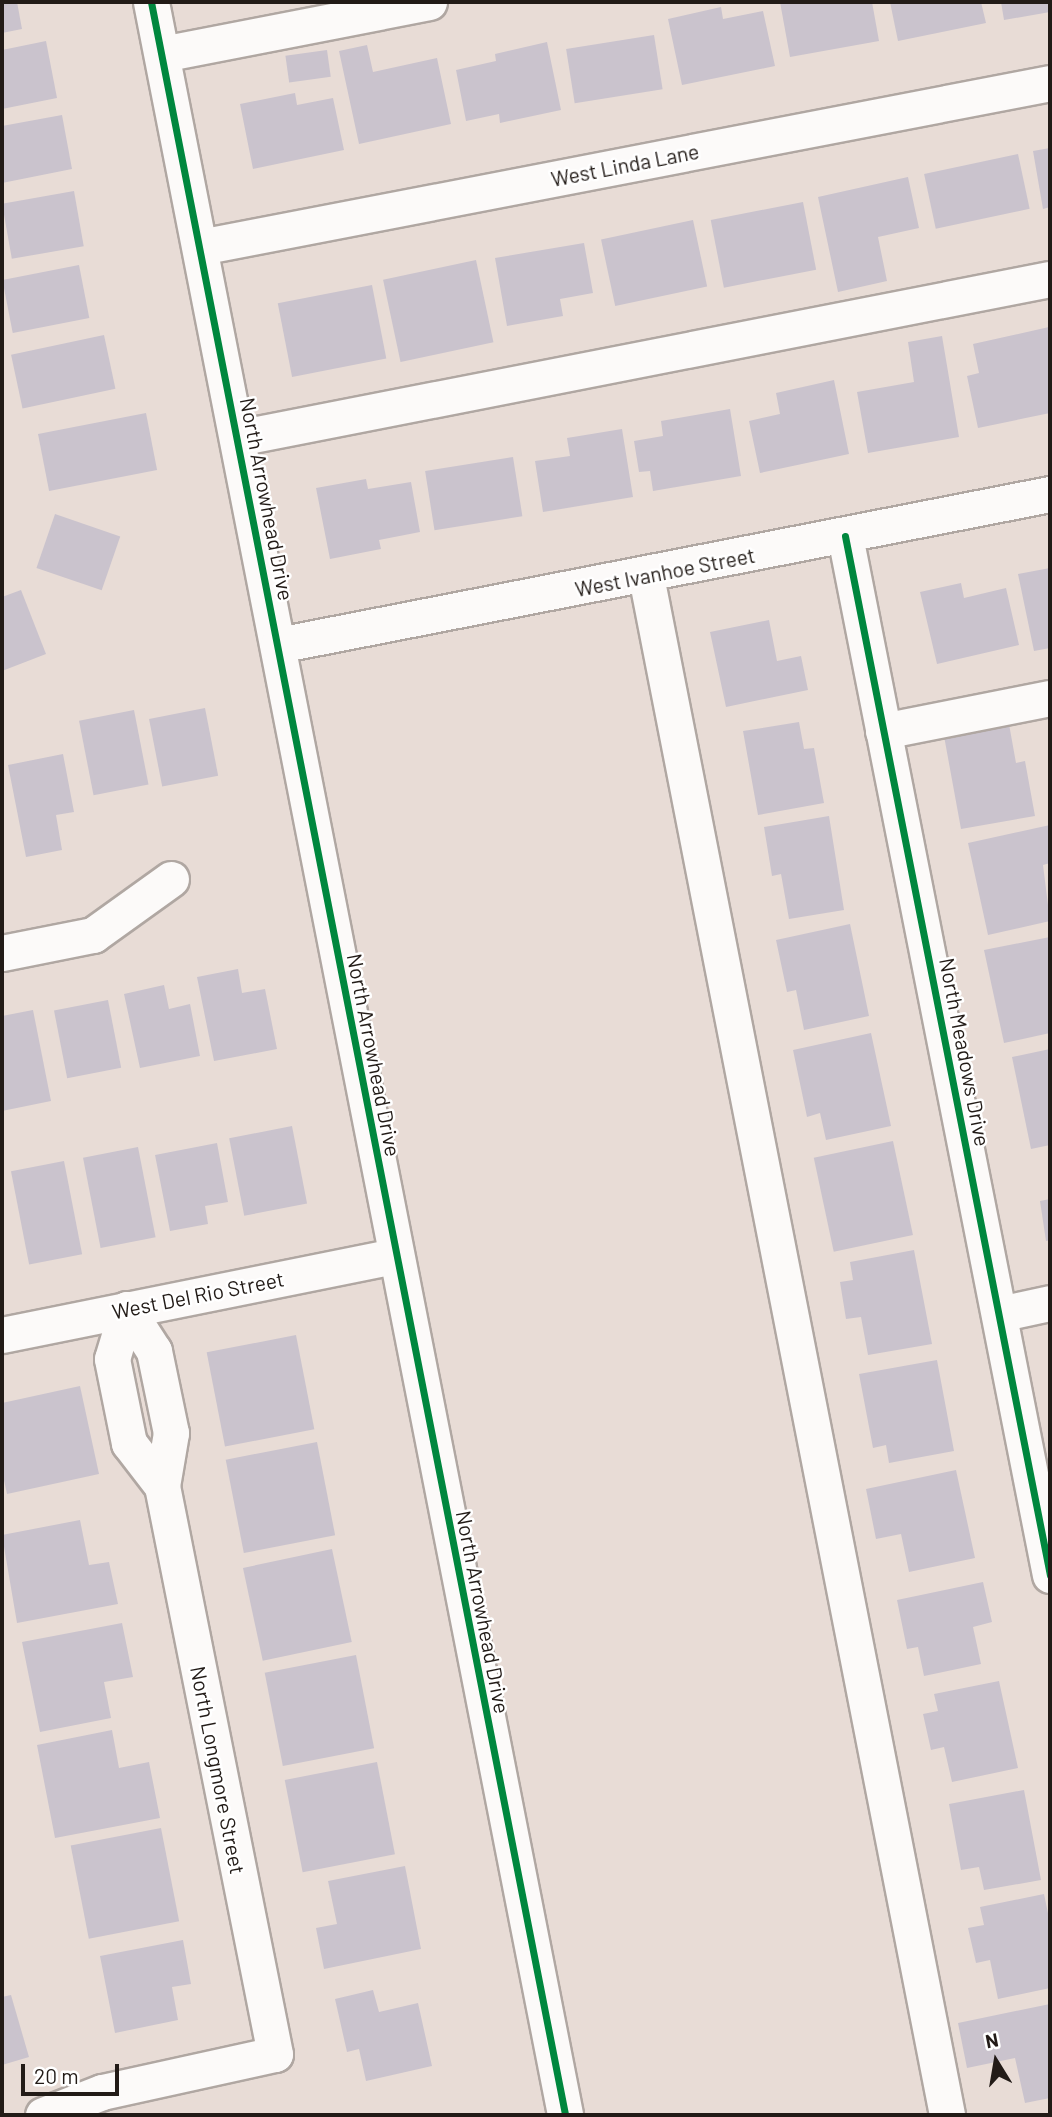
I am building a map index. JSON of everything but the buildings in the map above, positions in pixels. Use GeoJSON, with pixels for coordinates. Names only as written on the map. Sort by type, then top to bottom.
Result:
{"type":"FeatureCollection","features":[{"type":"Feature","properties":{"kind":"street","name":"North Arrowhead Drive"},"geometry":{"type":"LineString","coordinates":[[151,2],[278,645],[394,1256],[565,2115]]}},
{"type":"Feature","properties":{"kind":"street"},"geometry":{"type":"LineString","coordinates":[[162,54],[429,2]]}},
{"type":"Feature","properties":{"kind":"street","name":"West Linda Lane"},"geometry":{"type":"LineString","coordinates":[[200,247],[1050,83]]}},
{"type":"Feature","properties":{"kind":"street"},"geometry":{"type":"LineString","coordinates":[[237,438],[1050,279]]}},
{"type":"Feature","properties":{"kind":"street","name":"West Ivanhoe Street"},"geometry":{"type":"LineString","coordinates":[[278,645],[646,576],[1050,494]]}},
{"type":"Feature","properties":{"kind":"street","name":"North Meadows Drive"},"geometry":{"type":"LineString","coordinates":[[845,536],[999,1314],[1043,1504],[1050,1575]]}},
{"type":"Feature","properties":{"kind":"street"},"geometry":{"type":"LineString","coordinates":[[646,576],[947,2115]]}},
{"type":"Feature","properties":{"kind":"street"},"geometry":{"type":"LineString","coordinates":[[883,731],[1050,698]]}},
{"type":"Feature","properties":{"kind":"street"},"geometry":{"type":"LineString","coordinates":[[2,953],[93,935],[171,879]]}},
{"type":"Feature","properties":{"kind":"street","name":"West Del Rio Street"},"geometry":{"type":"LineString","coordinates":[[2,1335],[394,1256]]}},
{"type":"Feature","properties":{"kind":"street"},"geometry":{"type":"LineString","coordinates":[[999,1314],[1050,1303]]}},
{"type":"Feature","properties":{"kind":"street","name":"North Longmore Street"},"geometry":{"type":"LineString","coordinates":[[43,2115],[102,2092],[275,2054],[162,1486],[171,1433],[154,1351],[127,1310]]}},
{"type":"Feature","properties":{"kind":"cycle path"},"geometry":{"type":"LineString","coordinates":[[151,2],[565,2115]]}},
{"type":"Feature","properties":{"kind":"cycle path"},"geometry":{"type":"LineString","coordinates":[[845,536],[1050,1575]]}}]}
